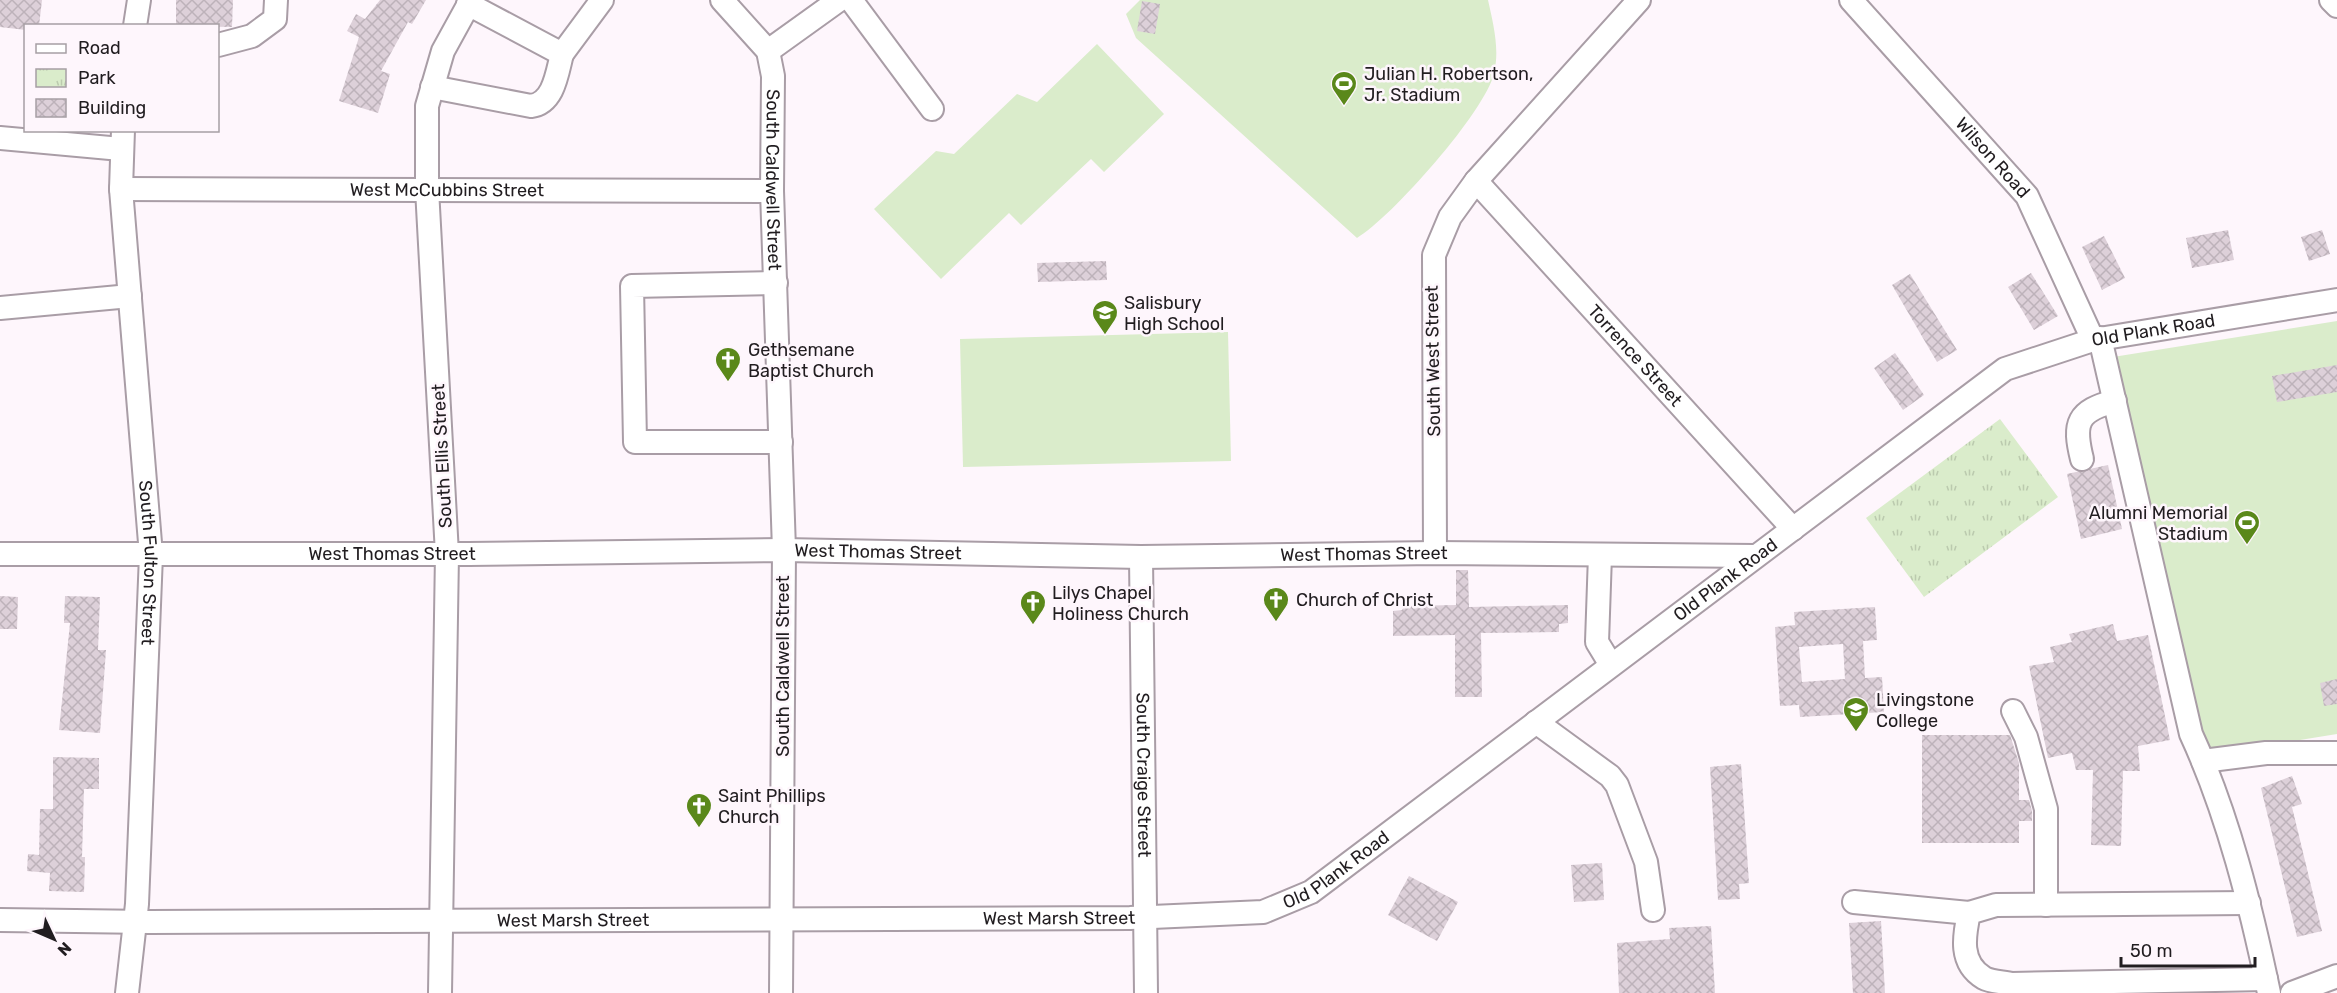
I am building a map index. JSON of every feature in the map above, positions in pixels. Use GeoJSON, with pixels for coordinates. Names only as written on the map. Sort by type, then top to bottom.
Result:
{"type":"FeatureCollection","features":[{"type":"Feature","properties":{"kind":"street"},"geometry":{"type":"LineString","coordinates":[[135,24],[139,0]]}},
{"type":"Feature","properties":{"kind":"street"},"geometry":{"type":"LineString","coordinates":[[219,45],[252,36],[275,19],[276,0]]}},
{"type":"Feature","properties":{"kind":"street"},"geometry":{"type":"LineString","coordinates":[[432,87],[531,106],[538,105],[550,92],[562,54],[602,0]]}},
{"type":"Feature","properties":{"kind":"street"},"geometry":{"type":"LineString","coordinates":[[722,0],[768,51],[839,0]]}},
{"type":"Feature","properties":{"kind":"street"},"geometry":{"type":"LineString","coordinates":[[850,0],[932,109]]}},
{"type":"Feature","properties":{"kind":"street","name":"South West Street"},"geometry":{"type":"LineString","coordinates":[[1436,553],[1434,255],[1450,217],[1476,181],[1639,0]]}},
{"type":"Feature","properties":{"kind":"street","name":"Wilson Road"},"geometry":{"type":"LineString","coordinates":[[1851,0],[2027,196],[2097,339],[2115,402],[2191,734],[2204,761],[2249,903],[2267,986]]}},
{"type":"Feature","properties":{"kind":"street"},"geometry":{"type":"LineString","coordinates":[[2331,0],[2337,6]]}},
{"type":"Feature","properties":{"kind":"street"},"geometry":{"type":"LineString","coordinates":[[470,2],[562,54]]}},
{"type":"Feature","properties":{"kind":"street","name":"South Ellis Street"},"geometry":{"type":"LineString","coordinates":[[440,993],[447,554],[427,189],[427,106],[443,51],[470,2]]}},
{"type":"Feature","properties":{"kind":"street","name":"South Caldwell Street"},"geometry":{"type":"LineString","coordinates":[[768,51],[773,76],[772,191],[784,550],[781,993]]}},
{"type":"Feature","properties":{"kind":"street"},"geometry":{"type":"LineString","coordinates":[[0,138],[122,140]]}},
{"type":"Feature","properties":{"kind":"street","name":"South Fulton Street"},"geometry":{"type":"LineString","coordinates":[[122,140],[121,189],[151,555],[136,922],[127,993]]}},
{"type":"Feature","properties":{"kind":"street","name":"Torrence Street"},"geometry":{"type":"LineString","coordinates":[[1476,181],[1793,529]]}},
{"type":"Feature","properties":{"kind":"street","name":"West McCubbins Street"},"geometry":{"type":"LineString","coordinates":[[121,189],[772,191]]}},
{"type":"Feature","properties":{"kind":"street"},"geometry":{"type":"LineString","coordinates":[[776,283],[632,286],[635,442],[781,442]]}},
{"type":"Feature","properties":{"kind":"street"},"geometry":{"type":"LineString","coordinates":[[0,308],[130,296]]}},
{"type":"Feature","properties":{"kind":"street","name":"Old Plank Road"},"geometry":{"type":"LineString","coordinates":[[1146,918],[1263,912],[1311,892],[2005,369],[2097,339],[2337,300]]}},
{"type":"Feature","properties":{"kind":"street"},"geometry":{"type":"LineString","coordinates":[[2082,459],[2076,433],[2083,415],[2096,406],[2115,402]]}},
{"type":"Feature","properties":{"kind":"street","name":"West Thomas Street"},"geometry":{"type":"LineString","coordinates":[[0,554],[447,554],[784,550],[1141,557],[1436,553],[1755,556]]}},
{"type":"Feature","properties":{"kind":"street"},"geometry":{"type":"LineString","coordinates":[[1600,555],[1597,642],[1611,665]]}},
{"type":"Feature","properties":{"kind":"street","name":"South Craige Street"},"geometry":{"type":"LineString","coordinates":[[1141,557],[1146,993]]}},
{"type":"Feature","properties":{"kind":"street"},"geometry":{"type":"LineString","coordinates":[[2013,711],[2026,737],[2046,808],[2046,905]]}},
{"type":"Feature","properties":{"kind":"street"},"geometry":{"type":"LineString","coordinates":[[1536,722],[1610,776],[1617,785],[1646,862],[1653,910]]}},
{"type":"Feature","properties":{"kind":"street"},"geometry":{"type":"LineString","coordinates":[[2204,761],[2266,753],[2337,753]]}},
{"type":"Feature","properties":{"kind":"street"},"geometry":{"type":"LineString","coordinates":[[1854,902],[1969,913],[1996,905],[2249,903]]}},
{"type":"Feature","properties":{"kind":"street"},"geometry":{"type":"LineString","coordinates":[[1969,913],[1963,942],[1971,965],[1984,979],[2012,984],[2267,986]]}},
{"type":"Feature","properties":{"kind":"street","name":"West Marsh Street"},"geometry":{"type":"LineString","coordinates":[[0,920],[136,922],[1146,918]]}},
{"type":"Feature","properties":{"kind":"street"},"geometry":{"type":"LineString","coordinates":[[2292,993],[2337,976]]}},
{"type":"Feature","properties":{"kind":"green space","name":"Julian H. Robertson, Jr. Stadium"},"geometry":{"type":"Polygon","coordinates":[[[1140,0],[1488,0],[1494,27],[1496,64],[1487,90],[1456,137],[1392,209],[1357,238],[1136,38],[1126,14],[1140,0]]]}},
{"type":"Feature","properties":{"kind":"green space"},"geometry":{"type":"Polygon","coordinates":[[[1097,44],[1164,114],[1104,172],[1091,159],[1021,225],[1009,213],[941,279],[874,209],[936,151],[954,154],[1017,94],[1037,102],[1097,44]]]}},
{"type":"Feature","properties":{"kind":"green space","name":"Alumni Memorial Stadium"},"geometry":{"type":"Polygon","coordinates":[[[2337,321],[2337,734],[2208,755],[2113,357],[2337,321]]]}},
{"type":"Feature","properties":{"kind":"green space"},"geometry":{"type":"Polygon","coordinates":[[[1228,332],[1231,461],[963,467],[960,339],[1228,332]]]}},
{"type":"Feature","properties":{"kind":"green space"},"geometry":{"type":"Polygon","coordinates":[[[2000,419],[2058,497],[1924,597],[1866,518],[2000,419]]]}},
{"type":"Feature","properties":{"kind":"building"},"geometry":{"type":"Polygon","coordinates":[[[0,0],[42,0],[39,24],[24,24],[24,30],[0,27],[0,0]]]}},
{"type":"Feature","properties":{"kind":"building"},"geometry":{"type":"Polygon","coordinates":[[[176,0],[233,0],[232,27],[219,27],[219,24],[176,24],[176,0]]]}},
{"type":"Feature","properties":{"kind":"building"},"geometry":{"type":"Polygon","coordinates":[[[380,0],[426,0],[412,24],[408,22],[381,71],[390,74],[378,113],[339,101],[359,37],[347,31],[356,14],[365,19],[380,0]]]}},
{"type":"Feature","properties":{"kind":"building"},"geometry":{"type":"Polygon","coordinates":[[[1142,1],[1160,4],[1155,34],[1137,31],[1142,1]]]}},
{"type":"Feature","properties":{"kind":"building"},"geometry":{"type":"Polygon","coordinates":[[[2228,230],[2234,260],[2192,268],[2186,238],[2228,230]]]}},
{"type":"Feature","properties":{"kind":"building"},"geometry":{"type":"Polygon","coordinates":[[[2322,230],[2330,254],[2309,261],[2301,237],[2322,230]]]}},
{"type":"Feature","properties":{"kind":"building"},"geometry":{"type":"Polygon","coordinates":[[[2104,236],[2125,278],[2102,290],[2082,247],[2104,236]]]}},
{"type":"Feature","properties":{"kind":"building"},"geometry":{"type":"Polygon","coordinates":[[[1106,261],[1107,280],[1038,282],[1037,263],[1106,261]]]}},
{"type":"Feature","properties":{"kind":"building"},"geometry":{"type":"Polygon","coordinates":[[[2031,273],[2058,316],[2034,330],[2008,287],[2031,273]]]}},
{"type":"Feature","properties":{"kind":"building"},"geometry":{"type":"Polygon","coordinates":[[[1910,274],[1957,350],[1937,362],[1892,285],[1910,274]]]}},
{"type":"Feature","properties":{"kind":"building"},"geometry":{"type":"Polygon","coordinates":[[[1895,353],[1924,395],[1903,410],[1874,368],[1895,353]]]}},
{"type":"Feature","properties":{"kind":"building"},"geometry":{"type":"Polygon","coordinates":[[[2337,365],[2337,392],[2277,402],[2272,376],[2337,365]]]}},
{"type":"Feature","properties":{"kind":"building"},"geometry":{"type":"Polygon","coordinates":[[[2108,465],[2122,529],[2081,539],[2067,474],[2108,465]]]}},
{"type":"Feature","properties":{"kind":"building"},"geometry":{"type":"Polygon","coordinates":[[[1456,570],[1468,570],[1469,607],[1568,605],[1568,623],[1559,624],[1559,632],[1481,633],[1482,697],[1455,697],[1455,635],[1393,636],[1393,611],[1402,610],[1404,606],[1456,605],[1456,570]]]}},
{"type":"Feature","properties":{"kind":"building"},"geometry":{"type":"Polygon","coordinates":[[[0,596],[18,597],[17,629],[0,629],[0,596]]]}},
{"type":"Feature","properties":{"kind":"building"},"geometry":{"type":"Polygon","coordinates":[[[65,596],[100,597],[98,650],[106,650],[100,733],[59,730],[70,623],[64,623],[65,596]]]}},
{"type":"Feature","properties":{"kind":"building"},"geometry":{"type":"Polygon","coordinates":[[[1875,607],[1877,640],[1863,641],[1865,678],[1882,677],[1884,712],[1800,717],[1799,705],[1780,706],[1775,627],[1795,625],[1794,612],[1875,607]],[[1843,644],[1799,647],[1802,682],[1845,679],[1843,644]]]}},
{"type":"Feature","properties":{"kind":"building"},"geometry":{"type":"Polygon","coordinates":[[[2113,624],[2117,641],[2148,635],[2170,740],[2138,746],[2140,771],[2123,771],[2121,846],[2091,845],[2093,770],[2076,770],[2072,753],[2048,758],[2029,666],[2054,662],[2050,647],[2072,642],[2069,634],[2113,624]]]}},
{"type":"Feature","properties":{"kind":"building"},"geometry":{"type":"Polygon","coordinates":[[[2337,679],[2337,704],[2324,706],[2320,683],[2337,679]]]}},
{"type":"Feature","properties":{"kind":"building"},"geometry":{"type":"Polygon","coordinates":[[[1922,735],[2010,735],[2019,763],[2019,800],[2029,800],[2032,811],[2032,821],[2019,821],[2019,843],[1922,843],[1922,735]]]}},
{"type":"Feature","properties":{"kind":"building"},"geometry":{"type":"Polygon","coordinates":[[[53,757],[99,758],[99,789],[84,789],[82,857],[85,857],[84,892],[49,891],[50,873],[27,871],[28,854],[39,855],[40,809],[53,809],[53,757]]]}},
{"type":"Feature","properties":{"kind":"building"},"geometry":{"type":"Polygon","coordinates":[[[1741,764],[1749,883],[1739,884],[1740,899],[1718,900],[1710,767],[1741,764]]]}},
{"type":"Feature","properties":{"kind":"building"},"geometry":{"type":"Polygon","coordinates":[[[2292,776],[2302,804],[2292,807],[2322,931],[2297,937],[2261,788],[2292,776]]]}},
{"type":"Feature","properties":{"kind":"building"},"geometry":{"type":"Polygon","coordinates":[[[1602,863],[1604,900],[1574,902],[1571,865],[1602,863]]]}},
{"type":"Feature","properties":{"kind":"building"},"geometry":{"type":"Polygon","coordinates":[[[1409,876],[1458,902],[1437,941],[1388,915],[1409,876]]]}},
{"type":"Feature","properties":{"kind":"building"},"geometry":{"type":"Polygon","coordinates":[[[1881,921],[1885,993],[1853,993],[1849,923],[1881,921]]]}},
{"type":"Feature","properties":{"kind":"building"},"geometry":{"type":"Polygon","coordinates":[[[1711,926],[1715,993],[1619,993],[1617,943],[1670,939],[1669,928],[1711,926]]]}},
{"type":"Feature","properties":{"kind":"place","name":"Julian H. Robertson, Jr. Stadium"},"geometry":{"type":"Point","coordinates":[1344,107]}},
{"type":"Feature","properties":{"kind":"place","name":"Salisbury High School"},"geometry":{"type":"Point","coordinates":[1105,336]}},
{"type":"Feature","properties":{"kind":"place","name":"Gethsemane Baptist Church"},"geometry":{"type":"Point","coordinates":[728,383]}},
{"type":"Feature","properties":{"kind":"place","name":"Alumni Memorial Stadium"},"geometry":{"type":"Point","coordinates":[2247,546]}},
{"type":"Feature","properties":{"kind":"place","name":"Church of Christ"},"geometry":{"type":"Point","coordinates":[1276,623]}},
{"type":"Feature","properties":{"kind":"place","name":"Lilys Chapel Holiness Church"},"geometry":{"type":"Point","coordinates":[1033,626]}},
{"type":"Feature","properties":{"kind":"place","name":"Livingstone College"},"geometry":{"type":"Point","coordinates":[1856,733]}},
{"type":"Feature","properties":{"kind":"place","name":"Saint Phillips Church"},"geometry":{"type":"Point","coordinates":[699,829]}}]}
